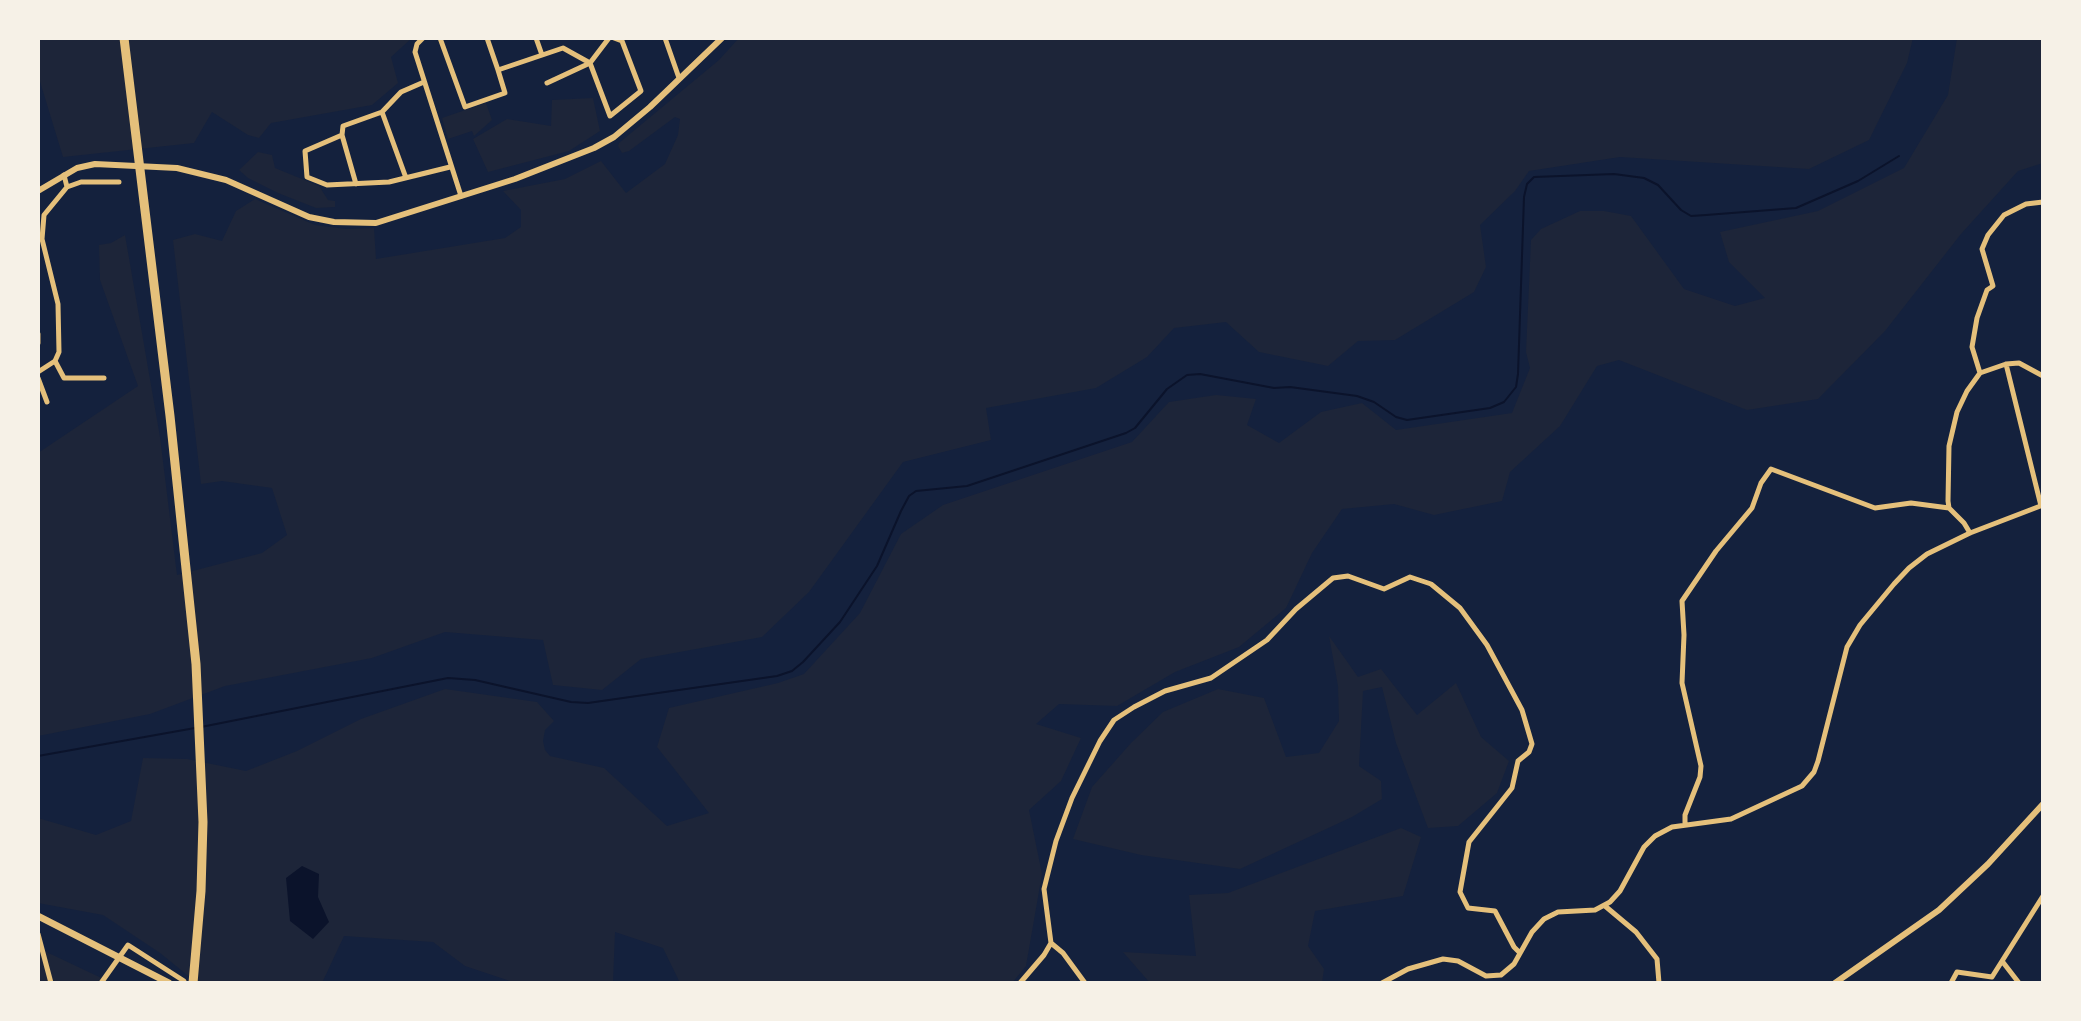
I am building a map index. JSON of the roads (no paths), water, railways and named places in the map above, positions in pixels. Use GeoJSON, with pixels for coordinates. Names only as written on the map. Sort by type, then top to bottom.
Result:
{"type":"FeatureCollection","features":[{"type":"Feature","properties":{"kind":"highway"},"geometry":{"type":"LineString","coordinates":[[124,38],[188,580],[200,727],[203,822],[193,983]]}},
{"type":"Feature","properties":{"kind":"main road"},"geometry":{"type":"LineString","coordinates":[[38,916],[123,958],[157,980],[169,983]]}},
{"type":"Feature","properties":{"kind":"street"},"geometry":{"type":"LineString","coordinates":[[423,38],[415,52],[461,196]]}},
{"type":"Feature","properties":{"kind":"street"},"geometry":{"type":"LineString","coordinates":[[440,38],[465,107],[505,93],[487,38]]}},
{"type":"Feature","properties":{"kind":"street"},"geometry":{"type":"LineString","coordinates":[[536,38],[542,55]]}},
{"type":"Feature","properties":{"kind":"street"},"geometry":{"type":"LineString","coordinates":[[498,70],[563,48],[590,63],[610,116],[641,91],[622,41],[612,38],[590,63],[547,83]]}},
{"type":"Feature","properties":{"kind":"street"},"geometry":{"type":"LineString","coordinates":[[665,38],[679,78]]}},
{"type":"Feature","properties":{"kind":"street"},"geometry":{"type":"LineString","coordinates":[[38,189],[77,168],[95,164],[177,168],[226,180],[309,217],[334,222],[376,223],[515,179],[594,148],[614,137],[650,107],[722,38]]}},
{"type":"Feature","properties":{"kind":"street"},"geometry":{"type":"LineString","coordinates":[[356,184],[342,135],[343,126],[382,112],[401,92],[424,82]]}},
{"type":"Feature","properties":{"kind":"street"},"geometry":{"type":"LineString","coordinates":[[382,112],[406,178]]}},
{"type":"Feature","properties":{"kind":"street"},"geometry":{"type":"LineString","coordinates":[[342,135],[305,151],[307,177],[327,185],[389,182],[450,167]]}},
{"type":"Feature","properties":{"kind":"street"},"geometry":{"type":"LineString","coordinates":[[64,175],[67,187]]}},
{"type":"Feature","properties":{"kind":"street"},"geometry":{"type":"LineString","coordinates":[[38,372],[55,361],[59,352],[59,318],[42,239],[44,215],[67,187],[81,182],[119,182]]}},
{"type":"Feature","properties":{"kind":"street"},"geometry":{"type":"LineString","coordinates":[[1980,373],[1972,347],[1977,318],[1987,290],[1993,286],[1982,249],[1988,235],[2004,215],[2026,204],[2043,202]]}},
{"type":"Feature","properties":{"kind":"street"},"geometry":{"type":"LineString","coordinates":[[38,334],[38,343]]}},
{"type":"Feature","properties":{"kind":"street"},"geometry":{"type":"LineString","coordinates":[[55,361],[64,378],[104,378]]}},
{"type":"Feature","properties":{"kind":"street"},"geometry":{"type":"LineString","coordinates":[[1949,508],[1951,438],[1957,412],[1967,391],[1980,373],[2006,364],[2019,363],[2043,376]]}},
{"type":"Feature","properties":{"kind":"street"},"geometry":{"type":"LineString","coordinates":[[1382,983],[1408,969],[1443,959],[1458,961],[1480,974],[1493,977],[1507,971],[1538,924],[1550,915],[1605,906],[1620,891],[1649,842],[1664,831],[1731,819],[1783,797],[1808,780],[1818,761],[1841,663],[1852,636],[1909,568],[1927,554],[1970,533],[2042,506],[2006,364]]}},
{"type":"Feature","properties":{"kind":"street"},"geometry":{"type":"LineString","coordinates":[[38,378],[47,402]]}},
{"type":"Feature","properties":{"kind":"street"},"geometry":{"type":"LineString","coordinates":[[1685,825],[1685,815],[1700,777],[1701,766],[1682,683],[1682,601],[1716,551],[1752,508],[1761,483],[1771,469],[1875,508],[1911,503],[1949,508],[1970,533]]}},
{"type":"Feature","properties":{"kind":"street"},"geometry":{"type":"LineString","coordinates":[[1020,983],[1051,943],[1044,889],[1056,841],[1090,757],[1114,720],[1165,691],[1211,678],[1267,640],[1296,609],[1333,578],[1348,576],[1384,589],[1410,577],[1431,584],[1460,608],[1487,645],[1522,710],[1532,744],[1529,752],[1518,761],[1512,788],[1469,842],[1460,892],[1468,908],[1495,911],[1520,953]]}},
{"type":"Feature","properties":{"kind":"street"},"geometry":{"type":"LineString","coordinates":[[1835,983],[1939,910],[1988,864],[2043,804]]}},
{"type":"Feature","properties":{"kind":"street"},"geometry":{"type":"LineString","coordinates":[[1951,983],[1957,972],[1993,980],[2043,896]]}},
{"type":"Feature","properties":{"kind":"street"},"geometry":{"type":"LineString","coordinates":[[1605,906],[1636,932],[1657,959],[1659,983]]}},
{"type":"Feature","properties":{"kind":"street"},"geometry":{"type":"LineString","coordinates":[[38,934],[51,983]]}},
{"type":"Feature","properties":{"kind":"street"},"geometry":{"type":"LineString","coordinates":[[1051,943],[1063,953],[1085,983]]}},
{"type":"Feature","properties":{"kind":"street"},"geometry":{"type":"LineString","coordinates":[[101,983],[128,945],[184,983]]}},
{"type":"Feature","properties":{"kind":"street"},"geometry":{"type":"LineString","coordinates":[[2002,961],[2019,983]]}},
{"type":"Feature","properties":{"kind":"waterway"},"geometry":{"type":"LineString","coordinates":[[201,727],[448,678],[475,680],[571,702],[588,703],[777,676],[792,671],[840,622],[877,566],[909,496],[916,491],[967,486],[1126,433],[1135,428],[1167,389],[1187,375],[1200,374],[1274,388],[1290,387],[1357,396],[1407,420],[1490,408],[1504,402],[1516,387],[1518,374],[1524,197],[1527,184],[1534,177],[1614,174],[1644,178],[1658,185],[1681,210],[1691,216],[1796,208],[1858,181],[1899,156]]}},
{"type":"Feature","properties":{"kind":"waterway"},"geometry":{"type":"LineString","coordinates":[[38,756],[195,728]]}}]}
